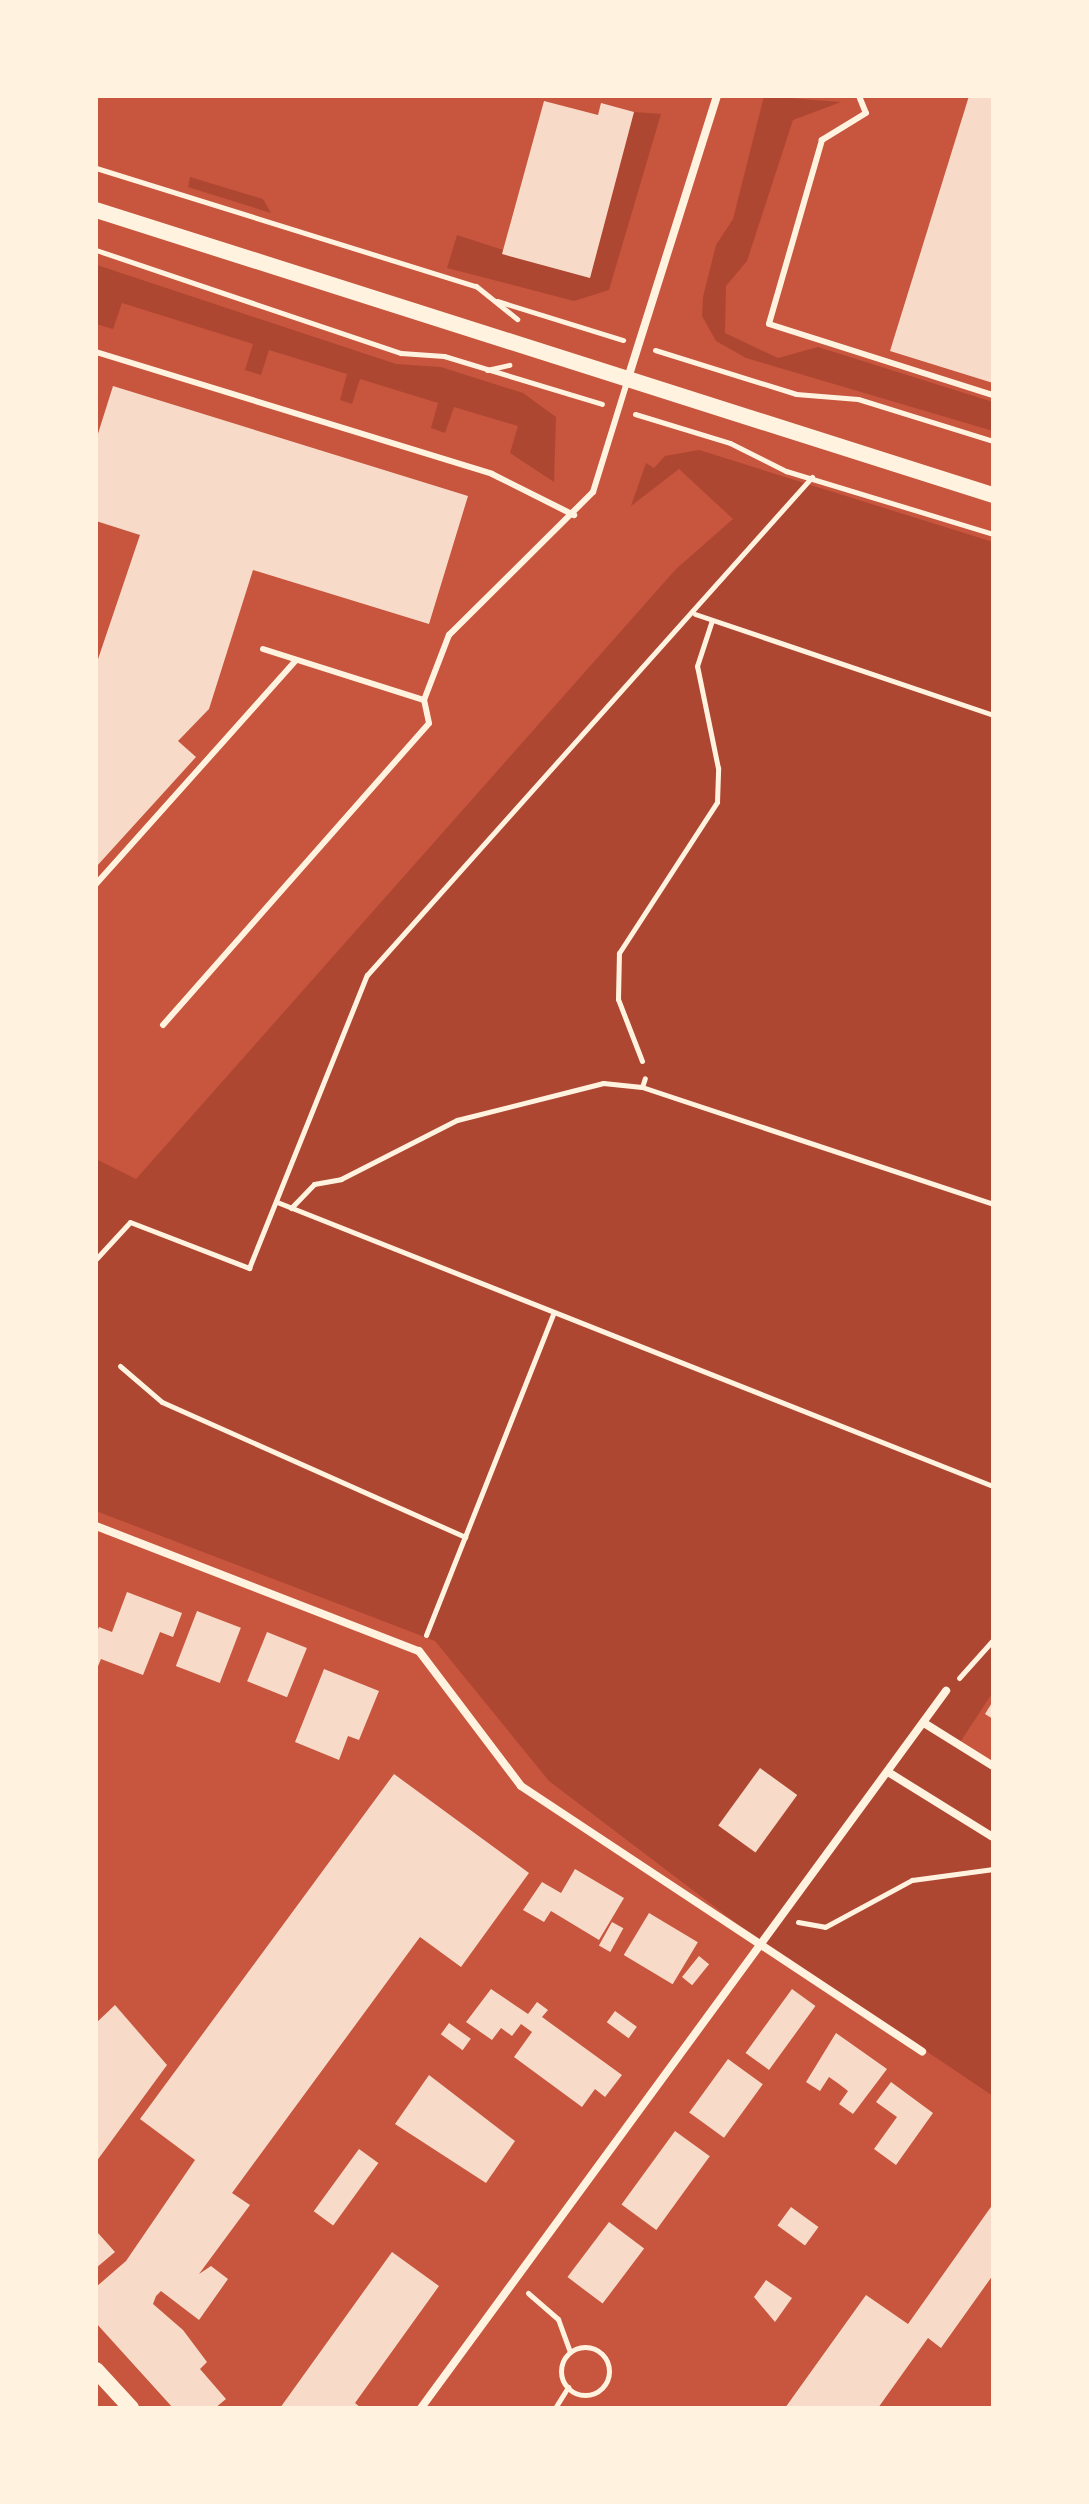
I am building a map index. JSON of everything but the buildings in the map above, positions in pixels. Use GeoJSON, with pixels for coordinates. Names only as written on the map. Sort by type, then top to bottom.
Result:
{"type":"FeatureCollection","features":[{"type":"Feature","properties":{"kind":"main road"},"geometry":{"type":"LineString","coordinates":[[96,210],[993,495]]}},
{"type":"Feature","properties":{"kind":"main road"},"geometry":{"type":"LineString","coordinates":[[96,2370],[131,2408]]}},
{"type":"Feature","properties":{"kind":"street"},"geometry":{"type":"LineString","coordinates":[[628,378],[717,96]]}},
{"type":"Feature","properties":{"kind":"street"},"geometry":{"type":"LineString","coordinates":[[96,1526],[419,1651],[521,1786],[764,1941],[922,2051]]}},
{"type":"Feature","properties":{"kind":"street"},"geometry":{"type":"LineString","coordinates":[[421,2408],[946,1691]]}},
{"type":"Feature","properties":{"kind":"street"},"geometry":{"type":"LineString","coordinates":[[924,1723],[993,1766]]}},
{"type":"Feature","properties":{"kind":"street"},"geometry":{"type":"LineString","coordinates":[[888,1772],[993,1837]]}},
{"type":"Feature","properties":{"kind":"lane"},"geometry":{"type":"LineString","coordinates":[[859,96],[866,113],[822,140],[769,324],[993,395]]}},
{"type":"Feature","properties":{"kind":"lane"},"geometry":{"type":"LineString","coordinates":[[96,352],[492,474],[574,515]]}},
{"type":"Feature","properties":{"kind":"lane"},"geometry":{"type":"LineString","coordinates":[[163,1025],[429,723],[424,700],[449,635],[574,515],[593,492],[628,378]]}},
{"type":"Feature","properties":{"kind":"lane"},"geometry":{"type":"LineString","coordinates":[[263,649],[424,700]]}},
{"type":"Feature","properties":{"kind":"lane"},"geometry":{"type":"LineString","coordinates":[[96,884],[296,660]]}},
{"type":"Feature","properties":{"kind":"path"},"geometry":{"type":"LineString","coordinates":[[96,168],[476,286],[521,322]]}},
{"type":"Feature","properties":{"kind":"path"},"geometry":{"type":"LineString","coordinates":[[96,250],[401,353],[444,356],[618,409],[812,477],[993,534]]}},
{"type":"Feature","properties":{"kind":"path"},"geometry":{"type":"LineString","coordinates":[[497,301],[796,394],[858,399],[993,441]]}},
{"type":"Feature","properties":{"kind":"path"},"geometry":{"type":"LineString","coordinates":[[96,1259],[130,1222],[249,1268],[367,975],[695,614],[812,477]]}},
{"type":"Feature","properties":{"kind":"path"},"geometry":{"type":"LineString","coordinates":[[695,614],[993,715]]}},
{"type":"Feature","properties":{"kind":"path"},"geometry":{"type":"LineString","coordinates":[[642,1061],[618,999],[619,953],[717,802],[718,768],[697,666],[712,620]]}},
{"type":"Feature","properties":{"kind":"path"},"geometry":{"type":"LineString","coordinates":[[642,1087],[645,1078]]}},
{"type":"Feature","properties":{"kind":"path"},"geometry":{"type":"LineString","coordinates":[[291,1208],[314,1184],[341,1179],[457,1120],[603,1083],[642,1087],[993,1204]]}},
{"type":"Feature","properties":{"kind":"path"},"geometry":{"type":"LineString","coordinates":[[277,1202],[993,1486]]}},
{"type":"Feature","properties":{"kind":"path"},"geometry":{"type":"LineString","coordinates":[[419,1651],[554,1312]]}},
{"type":"Feature","properties":{"kind":"path"},"geometry":{"type":"LineString","coordinates":[[120,1366],[162,1402],[465,1537]]}},
{"type":"Feature","properties":{"kind":"path"},"geometry":{"type":"LineString","coordinates":[[946,1691],[993,1640]]}},
{"type":"Feature","properties":{"kind":"path"},"geometry":{"type":"LineString","coordinates":[[784,1913],[817,1929],[912,1880],[993,1869]]}},
{"type":"Feature","properties":{"kind":"path"},"geometry":{"type":"LineString","coordinates":[[513,2280],[558,2319],[570,2352],[561,2373],[568,2387]]}},
{"type":"Feature","properties":{"kind":"path"},"geometry":{"type":"LineString","coordinates":[[568,2387],[597,2392],[609,2372],[592,2348],[570,2352]]}},
{"type":"Feature","properties":{"kind":"path"},"geometry":{"type":"LineString","coordinates":[[555,2408],[568,2387]]}},
{"type":"Feature","properties":{"kind":"shaded area"},"geometry":{"type":"Polygon","coordinates":[[[764,96],[841,102],[793,120],[747,261],[726,286],[725,333],[778,358],[818,347],[993,402],[993,431],[746,358],[716,341],[702,316],[703,297],[716,245],[733,219],[764,96]]]}},
{"type":"Feature","properties":{"kind":"shaded area"},"geometry":{"type":"Polygon","coordinates":[[[634,112],[661,114],[609,290],[574,301],[447,268],[457,235],[590,278],[634,112]]]}},
{"type":"Feature","properties":{"kind":"shaded area"},"geometry":{"type":"Polygon","coordinates":[[[190,177],[263,199],[271,213],[188,187],[190,177]]]}},
{"type":"Feature","properties":{"kind":"shaded area"},"geometry":{"type":"Polygon","coordinates":[[[97,265],[396,364],[441,367],[523,393],[556,417],[554,482],[510,453],[518,426],[454,407],[445,433],[431,428],[438,403],[360,379],[352,404],[340,400],[347,374],[269,350],[261,375],[245,370],[253,344],[122,303],[113,329],[96,324],[97,265]]]}},
{"type":"Feature","properties":{"kind":"shaded area"},"geometry":{"type":"Polygon","coordinates":[[[699,450],[993,542],[993,1692],[959,1744],[993,1766],[993,2096],[736,1923],[549,1781],[435,1641],[96,1511],[96,1159],[136,1179],[676,569],[733,519],[679,469],[631,506],[646,463],[654,468],[665,456],[699,450]]]}}]}
